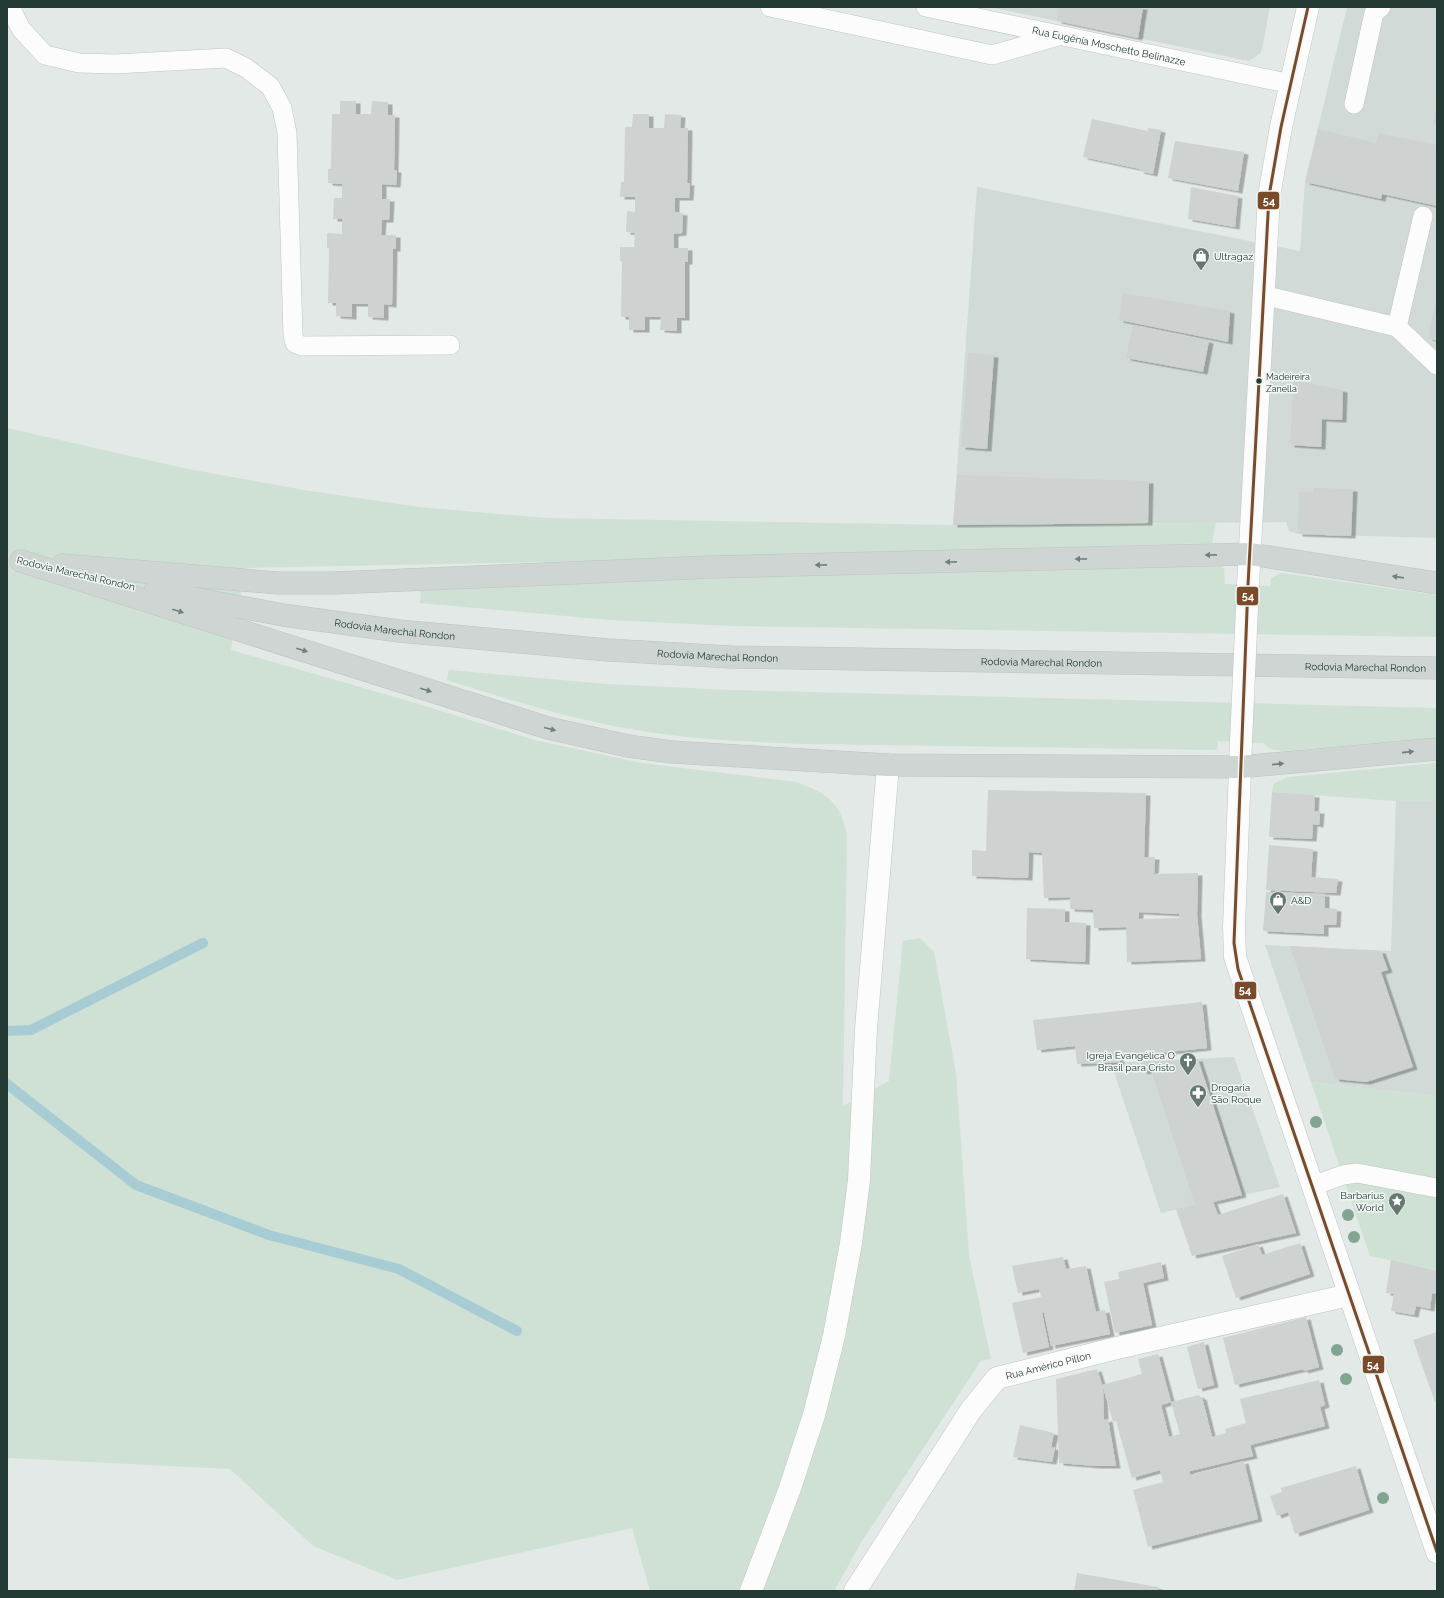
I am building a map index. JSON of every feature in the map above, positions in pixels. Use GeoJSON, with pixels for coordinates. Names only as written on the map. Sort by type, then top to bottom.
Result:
{"type":"FeatureCollection","features":[{"type":"Feature","properties":{"kind":"main road"},"geometry":{"type":"LineString","coordinates":[[1308,7],[1269,196],[1248,585],[1234,927],[1235,957],[1437,1552]]}},
{"type":"Feature","properties":{"kind":"main road"},"geometry":{"type":"LineString","coordinates":[[14,559],[279,583],[334,583],[711,567],[1250,554],[1437,583]]}},
{"type":"Feature","properties":{"kind":"main road"},"geometry":{"type":"LineString","coordinates":[[14,559],[540,726],[588,738],[636,747],[715,756],[888,765],[1240,767],[1437,749]]}},
{"type":"Feature","properties":{"kind":"main road","name":"Rodovia Marechal Rondon"},"geometry":{"type":"LineString","coordinates":[[14,559],[163,593],[283,615],[399,631],[608,650],[731,657],[1437,668]]}},
{"type":"Feature","properties":{"kind":"main road"},"geometry":{"type":"LineString","coordinates":[[751,1591],[789,1491],[814,1415],[834,1336],[851,1243],[859,1180],[866,1029],[888,765]]}},
{"type":"Feature","properties":{"kind":"main road","name":"Rua Américo Pillon"},"geometry":{"type":"LineString","coordinates":[[855,1591],[971,1410],[997,1378],[1117,1348],[1349,1295]]}},
{"type":"Feature","properties":{"kind":"lane"},"geometry":{"type":"LineString","coordinates":[[10,7],[20,29],[45,55],[79,63],[115,64],[226,58],[252,72],[270,86],[282,108],[287,133],[293,336],[295,343],[302,346],[450,345]]}},
{"type":"Feature","properties":{"kind":"lane"},"geometry":{"type":"LineString","coordinates":[[770,7],[992,55],[1059,35]]}},
{"type":"Feature","properties":{"kind":"lane","name":"Rua Eugênia Moschetto Belinazze"},"geometry":{"type":"LineString","coordinates":[[926,7],[1291,84]]}},
{"type":"Feature","properties":{"kind":"lane"},"geometry":{"type":"LineString","coordinates":[[1354,104],[1374,13],[1381,7]]}},
{"type":"Feature","properties":{"kind":"lane"},"geometry":{"type":"LineString","coordinates":[[1397,327],[1423,216]]}},
{"type":"Feature","properties":{"kind":"lane"},"geometry":{"type":"LineString","coordinates":[[1263,295],[1397,327],[1437,365]]}},
{"type":"Feature","properties":{"kind":"lane"},"geometry":{"type":"LineString","coordinates":[[1312,1186],[1343,1175],[1357,1173],[1437,1188]]}},
{"type":"Feature","properties":{"kind":"shaded area"},"geometry":{"type":"Polygon","coordinates":[[[989,7],[1270,7],[1261,53],[1249,61],[989,7]]]}},
{"type":"Feature","properties":{"kind":"shaded area"},"geometry":{"type":"Polygon","coordinates":[[[1347,7],[1437,7],[1437,538],[1298,534],[1289,531],[1286,522],[953,525],[977,187],[1300,251],[1305,182],[1347,7]]]}},
{"type":"Feature","properties":{"kind":"shaded area"},"geometry":{"type":"Polygon","coordinates":[[[1396,801],[1437,801],[1437,1096],[1311,1082],[1265,945],[1391,951],[1396,801]]]}},
{"type":"Feature","properties":{"kind":"shaded area"},"geometry":{"type":"Polygon","coordinates":[[[1234,1057],[1280,1187],[1161,1213],[1111,1063],[1234,1057]]]}},
{"type":"Feature","properties":{"kind":"green space"},"geometry":{"type":"Polygon","coordinates":[[[7,428],[188,469],[304,490],[419,507],[546,518],[953,525],[1216,523],[1212,543],[603,561],[245,568],[231,650],[419,704],[534,740],[642,763],[796,782],[816,790],[830,800],[836,806],[840,814],[847,834],[843,1106],[889,1081],[903,941],[920,938],[934,952],[956,1073],[969,1255],[991,1359],[981,1361],[862,1541],[834,1591],[650,1591],[632,1528],[397,1580],[313,1546],[230,1469],[10,1458],[7,1460],[7,428]]]}},
{"type":"Feature","properties":{"kind":"green space"},"geometry":{"type":"Polygon","coordinates":[[[1209,564],[1219,565],[1224,569],[1225,584],[1271,586],[1271,578],[1281,573],[1437,595],[1437,637],[732,626],[610,620],[420,603],[421,589],[603,581],[1209,564]]]}},
{"type":"Feature","properties":{"kind":"green space"},"geometry":{"type":"Polygon","coordinates":[[[449,670],[607,684],[730,690],[1437,708],[1437,738],[1283,751],[1270,749],[1263,743],[1218,741],[1218,748],[1214,750],[806,744],[727,740],[648,732],[571,717],[447,680],[449,670]]]}},
{"type":"Feature","properties":{"kind":"green space"},"geometry":{"type":"Polygon","coordinates":[[[1437,763],[1437,801],[1396,801],[1272,792],[1273,784],[1288,777],[1437,763]]]}},
{"type":"Feature","properties":{"kind":"green space","name":"Barbarius World"},"geometry":{"type":"Polygon","coordinates":[[[1311,1082],[1437,1096],[1437,1271],[1370,1256],[1311,1082]]]}},
{"type":"Feature","properties":{"kind":"building"},"geometry":{"type":"Polygon","coordinates":[[[1059,7],[1143,7],[1138,38],[1057,21],[1059,7]]]}},
{"type":"Feature","properties":{"kind":"building"},"geometry":{"type":"Polygon","coordinates":[[[340,101],[356,101],[356,114],[371,114],[372,101],[388,102],[388,115],[395,115],[394,170],[397,170],[396,185],[382,184],[382,199],[390,199],[389,220],[382,220],[381,235],[396,235],[396,249],[393,249],[392,305],[384,304],[384,318],[368,317],[368,304],[352,304],[352,317],[336,316],[336,303],[328,303],[329,248],[327,248],[327,233],[342,234],[342,219],[333,219],[334,198],[342,198],[342,184],[328,183],[328,169],[331,169],[332,114],[340,114],[340,101]]]}},
{"type":"Feature","properties":{"kind":"building"},"geometry":{"type":"Polygon","coordinates":[[[1437,108],[1437,125],[1433,124],[1437,108]]]}},
{"type":"Feature","properties":{"kind":"building"},"geometry":{"type":"Polygon","coordinates":[[[633,114],[649,114],[649,128],[664,128],[665,114],[681,115],[680,128],[688,128],[687,183],[690,183],[689,198],[675,198],[675,212],[683,213],[682,233],[674,234],[674,248],[688,248],[688,262],[685,262],[685,318],[677,318],[677,331],[660,330],[661,317],[645,317],[645,330],[629,330],[629,317],[621,317],[622,261],[620,261],[620,247],[634,247],[635,233],[626,232],[627,211],[635,212],[635,197],[620,197],[621,182],[624,182],[625,127],[632,127],[633,114]]]}},
{"type":"Feature","properties":{"kind":"building"},"geometry":{"type":"Polygon","coordinates":[[[1092,119],[1148,131],[1148,128],[1161,130],[1153,174],[1139,171],[1140,169],[1083,157],[1092,119]]]}},
{"type":"Feature","properties":{"kind":"building"},"geometry":{"type":"Polygon","coordinates":[[[1318,129],[1376,143],[1378,133],[1437,145],[1437,206],[1382,194],[1381,199],[1305,182],[1318,129]]]}},
{"type":"Feature","properties":{"kind":"building"},"geometry":{"type":"Polygon","coordinates":[[[1175,141],[1244,152],[1238,191],[1168,178],[1175,141]]]}},
{"type":"Feature","properties":{"kind":"building"},"geometry":{"type":"Polygon","coordinates":[[[1191,187],[1238,196],[1235,227],[1188,219],[1191,187]]]}},
{"type":"Feature","properties":{"kind":"building"},"geometry":{"type":"Polygon","coordinates":[[[1123,293],[1230,311],[1228,342],[1119,320],[1123,293]]]}},
{"type":"Feature","properties":{"kind":"building"},"geometry":{"type":"Polygon","coordinates":[[[1437,300],[1437,341],[1428,338],[1437,300]]]}},
{"type":"Feature","properties":{"kind":"building"},"geometry":{"type":"Polygon","coordinates":[[[1133,325],[1209,341],[1203,372],[1126,358],[1133,325]]]}},
{"type":"Feature","properties":{"kind":"building"},"geometry":{"type":"Polygon","coordinates":[[[968,353],[994,355],[987,449],[961,447],[968,353]]]}},
{"type":"Feature","properties":{"kind":"building"},"geometry":{"type":"Polygon","coordinates":[[[1294,380],[1343,390],[1342,420],[1322,419],[1321,447],[1290,445],[1294,380]]]}},
{"type":"Feature","properties":{"kind":"building"},"geometry":{"type":"Polygon","coordinates":[[[957,475],[1149,481],[1148,523],[953,525],[957,475]]]}},
{"type":"Feature","properties":{"kind":"building"},"geometry":{"type":"Polygon","coordinates":[[[1313,488],[1353,489],[1351,536],[1298,534],[1299,492],[1313,492],[1313,488]]]}},
{"type":"Feature","properties":{"kind":"building"},"geometry":{"type":"Polygon","coordinates":[[[988,790],[1146,793],[1144,857],[1155,857],[1154,874],[1198,873],[1197,914],[1201,959],[1127,962],[1126,927],[1094,928],[1093,910],[1070,909],[1070,897],[1044,898],[1042,853],[1029,852],[1028,878],[972,876],[972,850],[986,851],[988,790]],[[1139,912],[1139,919],[1179,918],[1179,914],[1139,912]]]}},
{"type":"Feature","properties":{"kind":"building"},"geometry":{"type":"Polygon","coordinates":[[[1272,792],[1315,795],[1314,811],[1320,811],[1319,825],[1313,824],[1312,839],[1269,837],[1272,792]]]}},
{"type":"Feature","properties":{"kind":"building"},"geometry":{"type":"Polygon","coordinates":[[[1269,845],[1313,849],[1311,877],[1338,879],[1336,893],[1266,890],[1269,845]]]}},
{"type":"Feature","properties":{"kind":"building"},"geometry":{"type":"Polygon","coordinates":[[[1266,892],[1325,894],[1325,908],[1337,909],[1336,925],[1324,925],[1324,934],[1263,931],[1266,892]]]}},
{"type":"Feature","properties":{"kind":"building"},"geometry":{"type":"Polygon","coordinates":[[[1027,908],[1065,909],[1065,922],[1086,923],[1085,962],[1026,959],[1027,908]]]}},
{"type":"Feature","properties":{"kind":"building"},"geometry":{"type":"Polygon","coordinates":[[[1290,946],[1381,951],[1388,970],[1381,972],[1413,1067],[1366,1082],[1335,1079],[1290,946]]]}},
{"type":"Feature","properties":{"kind":"building"},"geometry":{"type":"Polygon","coordinates":[[[1202,1002],[1207,1048],[1119,1057],[1120,1062],[1077,1064],[1075,1046],[1037,1050],[1033,1020],[1202,1002]]]}},
{"type":"Feature","properties":{"kind":"building"},"geometry":{"type":"Polygon","coordinates":[[[1198,1059],[1242,1195],[1213,1202],[1218,1215],[1283,1194],[1296,1233],[1192,1256],[1176,1209],[1195,1205],[1151,1070],[1143,1072],[1140,1061],[1198,1059]]]}},
{"type":"Feature","properties":{"kind":"building"},"geometry":{"type":"Polygon","coordinates":[[[1300,1243],[1310,1274],[1236,1298],[1222,1256],[1258,1244],[1262,1255],[1300,1243]]]}},
{"type":"Feature","properties":{"kind":"building"},"geometry":{"type":"Polygon","coordinates":[[[1063,1257],[1066,1269],[1086,1266],[1096,1312],[1105,1310],[1110,1334],[1051,1346],[1044,1312],[1042,1313],[1049,1347],[1023,1353],[1012,1303],[1041,1297],[1039,1289],[1018,1293],[1012,1266],[1063,1257]]]}},
{"type":"Feature","properties":{"kind":"building"},"geometry":{"type":"Polygon","coordinates":[[[1391,1260],[1437,1271],[1437,1294],[1432,1293],[1430,1309],[1416,1306],[1414,1315],[1391,1311],[1394,1294],[1386,1293],[1391,1260]]]}},
{"type":"Feature","properties":{"kind":"building"},"geometry":{"type":"Polygon","coordinates":[[[1161,1262],[1164,1278],[1143,1283],[1152,1325],[1115,1333],[1104,1282],[1119,1279],[1118,1272],[1161,1262]]]}},
{"type":"Feature","properties":{"kind":"building"},"geometry":{"type":"Polygon","coordinates":[[[1306,1317],[1319,1367],[1304,1371],[1303,1369],[1235,1385],[1223,1338],[1306,1317]]]}},
{"type":"Feature","properties":{"kind":"building"},"geometry":{"type":"Polygon","coordinates":[[[1437,1332],[1437,1401],[1435,1402],[1413,1340],[1437,1332]]]}},
{"type":"Feature","properties":{"kind":"building"},"geometry":{"type":"Polygon","coordinates":[[[1204,1342],[1214,1385],[1198,1389],[1187,1347],[1204,1342]]]}},
{"type":"Feature","properties":{"kind":"building"},"geometry":{"type":"Polygon","coordinates":[[[1158,1354],[1171,1402],[1199,1395],[1202,1397],[1212,1437],[1226,1433],[1225,1429],[1246,1423],[1240,1399],[1319,1380],[1325,1405],[1320,1407],[1325,1426],[1250,1445],[1253,1456],[1190,1471],[1190,1475],[1244,1461],[1258,1519],[1148,1547],[1133,1490],[1163,1482],[1160,1470],[1132,1478],[1116,1421],[1113,1422],[1103,1387],[1104,1420],[1108,1419],[1116,1466],[1059,1463],[1056,1379],[1097,1369],[1102,1385],[1142,1374],[1138,1359],[1158,1354]],[[1171,1402],[1161,1405],[1169,1437],[1180,1434],[1171,1402]]]}},
{"type":"Feature","properties":{"kind":"building"},"geometry":{"type":"Polygon","coordinates":[[[1020,1425],[1054,1433],[1051,1447],[1055,1448],[1052,1462],[1013,1457],[1020,1425]]]}},
{"type":"Feature","properties":{"kind":"building"},"geometry":{"type":"Polygon","coordinates":[[[1356,1466],[1369,1510],[1295,1534],[1288,1512],[1277,1516],[1270,1496],[1282,1492],[1281,1488],[1356,1466]]]}},
{"type":"Feature","properties":{"kind":"building"},"geometry":{"type":"Polygon","coordinates":[[[1077,1573],[1158,1587],[1159,1591],[1074,1591],[1077,1573]]]}},
{"type":"Feature","properties":{"kind":"waterway"},"geometry":{"type":"LineString","coordinates":[[7,1031],[31,1030],[203,943]]}},
{"type":"Feature","properties":{"kind":"waterway"},"geometry":{"type":"LineString","coordinates":[[7,1084],[136,1185],[269,1235],[399,1269],[517,1331]]}},
{"type":"Feature","properties":{"kind":"transit line","name":"54"},"geometry":{"type":"LineString","coordinates":[[1308,7],[1281,127],[1269,196],[1248,585],[1234,943],[1238,969],[1437,1552]]}},
{"type":"Feature","properties":{"kind":"place","name":"Ultragaz"},"geometry":{"type":"Point","coordinates":[1201,271]}},
{"type":"Feature","properties":{"kind":"place","name":"Madeireira Zanella"},"geometry":{"type":"Point","coordinates":[1259,381]}},
{"type":"Feature","properties":{"kind":"place","name":"A&D"},"geometry":{"type":"Point","coordinates":[1278,915]}},
{"type":"Feature","properties":{"kind":"place","name":"Igreja Evangélica O Brasil para Cristo"},"geometry":{"type":"Point","coordinates":[1188,1076]}},
{"type":"Feature","properties":{"kind":"place","name":"Drogaria São Roque"},"geometry":{"type":"Point","coordinates":[1198,1108]}},
{"type":"Feature","properties":{"kind":"place","name":"Barbarius World"},"geometry":{"type":"Point","coordinates":[1397,1216]}}]}
